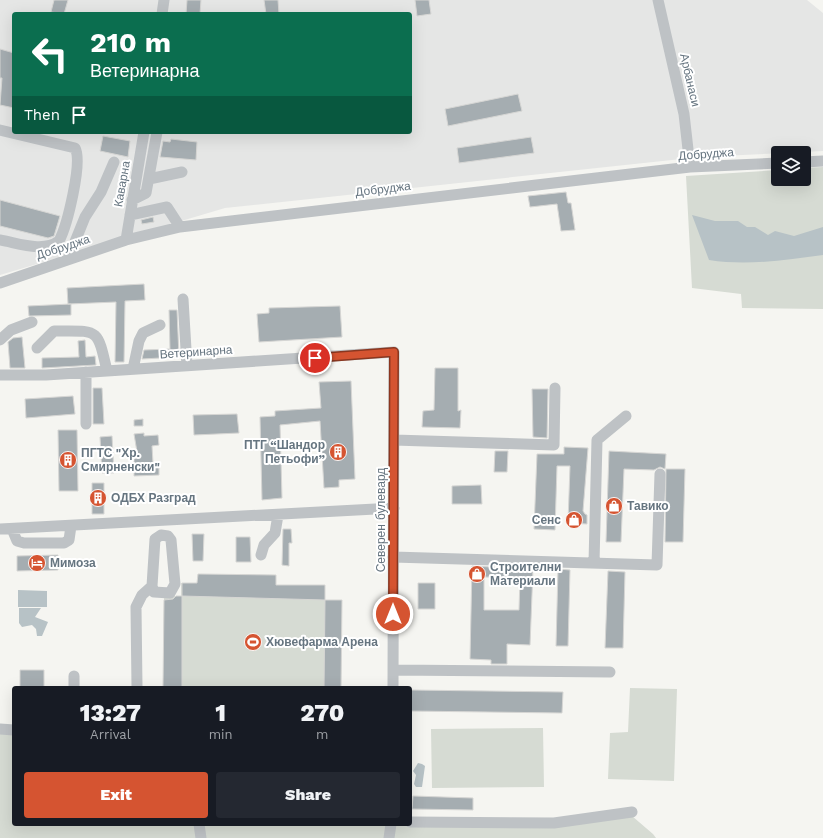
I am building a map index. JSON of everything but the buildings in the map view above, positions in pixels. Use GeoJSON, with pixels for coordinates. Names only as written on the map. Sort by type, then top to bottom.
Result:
{"type":"FeatureCollection","features":[{"type":"Feature","properties":{"kind":"street"},"geometry":{"type":"LineString","coordinates":[[162,12],[164,0]]}},
{"type":"Feature","properties":{"kind":"street","name":"Арбанаси"},"geometry":{"type":"LineString","coordinates":[[658,0],[684,114],[690,167]]}},
{"type":"Feature","properties":{"kind":"street"},"geometry":{"type":"LineString","coordinates":[[0,130],[12,133]]}},
{"type":"Feature","properties":{"kind":"street"},"geometry":{"type":"LineString","coordinates":[[0,240],[40,247],[54,245],[59,241],[76,181],[78,153],[75,148],[17,134]]}},
{"type":"Feature","properties":{"kind":"street","name":"Каварна"},"geometry":{"type":"LineString","coordinates":[[126,240],[144,134]]}},
{"type":"Feature","properties":{"kind":"street"},"geometry":{"type":"LineString","coordinates":[[132,200],[146,193],[157,134]]}},
{"type":"Feature","properties":{"kind":"street"},"geometry":{"type":"LineString","coordinates":[[811,162],[823,161]]}},
{"type":"Feature","properties":{"kind":"street"},"geometry":{"type":"LineString","coordinates":[[68,259],[85,217],[101,192],[114,162]]}},
{"type":"Feature","properties":{"kind":"street","name":"Добруджа"},"geometry":{"type":"LineString","coordinates":[[0,283],[13,277],[126,240],[180,227],[690,167],[771,163]]}},
{"type":"Feature","properties":{"kind":"street"},"geometry":{"type":"LineString","coordinates":[[149,179],[182,172]]}},
{"type":"Feature","properties":{"kind":"street"},"geometry":{"type":"LineString","coordinates":[[130,215],[167,207],[180,227]]}},
{"type":"Feature","properties":{"kind":"street"},"geometry":{"type":"LineString","coordinates":[[0,276],[13,277]]}},
{"type":"Feature","properties":{"kind":"street"},"geometry":{"type":"LineString","coordinates":[[184,300],[187,366]]}},
{"type":"Feature","properties":{"kind":"street"},"geometry":{"type":"LineString","coordinates":[[0,340],[11,330],[32,322]]}},
{"type":"Feature","properties":{"kind":"street"},"geometry":{"type":"LineString","coordinates":[[133,369],[139,341],[143,333],[160,325]]}},
{"type":"Feature","properties":{"kind":"street"},"geometry":{"type":"LineString","coordinates":[[36,348],[54,331],[87,331],[95,334],[100,339],[107,371]]}},
{"type":"Feature","properties":{"kind":"street","name":"Ветеринарна"},"geometry":{"type":"LineString","coordinates":[[0,374],[46,375],[394,352]]}},
{"type":"Feature","properties":{"kind":"street","name":"Северен булевард"},"geometry":{"type":"LineString","coordinates":[[393,686],[394,352]]}},
{"type":"Feature","properties":{"kind":"street"},"geometry":{"type":"LineString","coordinates":[[86,372],[86,424]]}},
{"type":"Feature","properties":{"kind":"street"},"geometry":{"type":"LineString","coordinates":[[394,440],[554,445],[554,388]]}},
{"type":"Feature","properties":{"kind":"street"},"geometry":{"type":"LineString","coordinates":[[594,563],[597,440],[626,416]]}},
{"type":"Feature","properties":{"kind":"street"},"geometry":{"type":"LineString","coordinates":[[393,557],[657,565],[660,474]]}},
{"type":"Feature","properties":{"kind":"street"},"geometry":{"type":"LineString","coordinates":[[0,529],[394,508]]}},
{"type":"Feature","properties":{"kind":"street"},"geometry":{"type":"LineString","coordinates":[[261,555],[264,545],[275,533],[278,514]]}},
{"type":"Feature","properties":{"kind":"street"},"geometry":{"type":"LineString","coordinates":[[159,521],[161,536]]}},
{"type":"Feature","properties":{"kind":"street"},"geometry":{"type":"LineString","coordinates":[[12,529],[17,541],[24,543],[64,543],[69,540],[71,526]]}},
{"type":"Feature","properties":{"kind":"street"},"geometry":{"type":"LineString","coordinates":[[161,536],[168,536],[171,540],[175,584],[170,593],[154,592],[152,586],[155,539],[161,536]]}},
{"type":"Feature","properties":{"kind":"street"},"geometry":{"type":"LineString","coordinates":[[137,686],[136,607],[142,595],[152,586]]}},
{"type":"Feature","properties":{"kind":"street"},"geometry":{"type":"LineString","coordinates":[[393,670],[610,672]]}},
{"type":"Feature","properties":{"kind":"street"},"geometry":{"type":"LineString","coordinates":[[74,676],[74,686]]}},
{"type":"Feature","properties":{"kind":"street"},"geometry":{"type":"LineString","coordinates":[[0,729],[12,730]]}},
{"type":"Feature","properties":{"kind":"street"},"geometry":{"type":"LineString","coordinates":[[412,822],[554,823],[632,812]]}},
{"type":"Feature","properties":{"kind":"street"},"geometry":{"type":"LineString","coordinates":[[199,826],[201,838]]}},
{"type":"Feature","properties":{"kind":"street"},"geometry":{"type":"LineString","coordinates":[[390,838],[391,826]]}},
{"type":"Feature","properties":{"kind":"shaded area"},"geometry":{"type":"Polygon","coordinates":[[[0,0],[807,0],[823,13],[823,151],[811,152],[811,146],[771,146],[771,154],[700,157],[225,208],[0,275],[0,0]]]}},
{"type":"Feature","properties":{"kind":"shaded area"},"geometry":{"type":"Polygon","coordinates":[[[823,167],[823,309],[742,308],[741,294],[692,288],[686,176],[771,170],[771,186],[811,186],[811,168],[823,167]]]}},
{"type":"Feature","properties":{"kind":"shaded area"},"geometry":{"type":"Polygon","coordinates":[[[692,215],[715,221],[738,221],[747,227],[755,227],[768,235],[775,231],[794,236],[823,227],[823,255],[752,262],[723,262],[709,260],[692,215]]]}},
{"type":"Feature","properties":{"kind":"shaded area","name":"Хювефарма Арена"},"geometry":{"type":"Polygon","coordinates":[[[198,574],[276,575],[276,585],[325,585],[325,600],[342,600],[341,686],[163,686],[164,596],[181,596],[181,583],[197,583],[198,574]]]}},
{"type":"Feature","properties":{"kind":"shaded area"},"geometry":{"type":"Polygon","coordinates":[[[18,590],[47,591],[47,607],[18,607],[18,590]]]}},
{"type":"Feature","properties":{"kind":"shaded area"},"geometry":{"type":"Polygon","coordinates":[[[19,608],[41,608],[35,617],[48,622],[42,636],[37,636],[36,629],[32,625],[22,627],[19,623],[19,608]]]}},
{"type":"Feature","properties":{"kind":"shaded area"},"geometry":{"type":"Polygon","coordinates":[[[630,688],[677,689],[674,781],[608,779],[610,733],[628,732],[630,688]]]}},
{"type":"Feature","properties":{"kind":"shaded area"},"geometry":{"type":"Polygon","coordinates":[[[543,728],[544,787],[432,788],[431,729],[543,728]]]}},
{"type":"Feature","properties":{"kind":"shaded area"},"geometry":{"type":"Polygon","coordinates":[[[0,731],[12,733],[12,826],[412,826],[412,824],[553,826],[632,816],[656,838],[0,838],[0,731]]]}},
{"type":"Feature","properties":{"kind":"shaded area"},"geometry":{"type":"Polygon","coordinates":[[[418,763],[425,766],[422,787],[416,787],[414,784],[416,775],[413,771],[418,763]]]}},
{"type":"Feature","properties":{"kind":"place","name":"ПТГ “Шандор Петьофи”"},"geometry":{"type":"Point","coordinates":[338,452]}},
{"type":"Feature","properties":{"kind":"place","name":"ПГТС \"Хр. Смирненски\""},"geometry":{"type":"Point","coordinates":[68,460]}},
{"type":"Feature","properties":{"kind":"place","name":"ОДБХ Разград"},"geometry":{"type":"Point","coordinates":[98,498]}},
{"type":"Feature","properties":{"kind":"place","name":"Тавико"},"geometry":{"type":"Point","coordinates":[614,506]}},
{"type":"Feature","properties":{"kind":"place","name":"Сенс"},"geometry":{"type":"Point","coordinates":[574,520]}},
{"type":"Feature","properties":{"kind":"place","name":"Мимоза"},"geometry":{"type":"Point","coordinates":[37,563]}},
{"type":"Feature","properties":{"kind":"place","name":"Строителни Материали"},"geometry":{"type":"Point","coordinates":[477,574]}},
{"type":"Feature","properties":{"kind":"place","name":"Хювефарма Арена"},"geometry":{"type":"Point","coordinates":[253,642]}},
{"type":"Feature","properties":{"kind":"route"},"geometry":{"type":"LineString","coordinates":[[315,358],[394,352],[393,614]]}}]}
